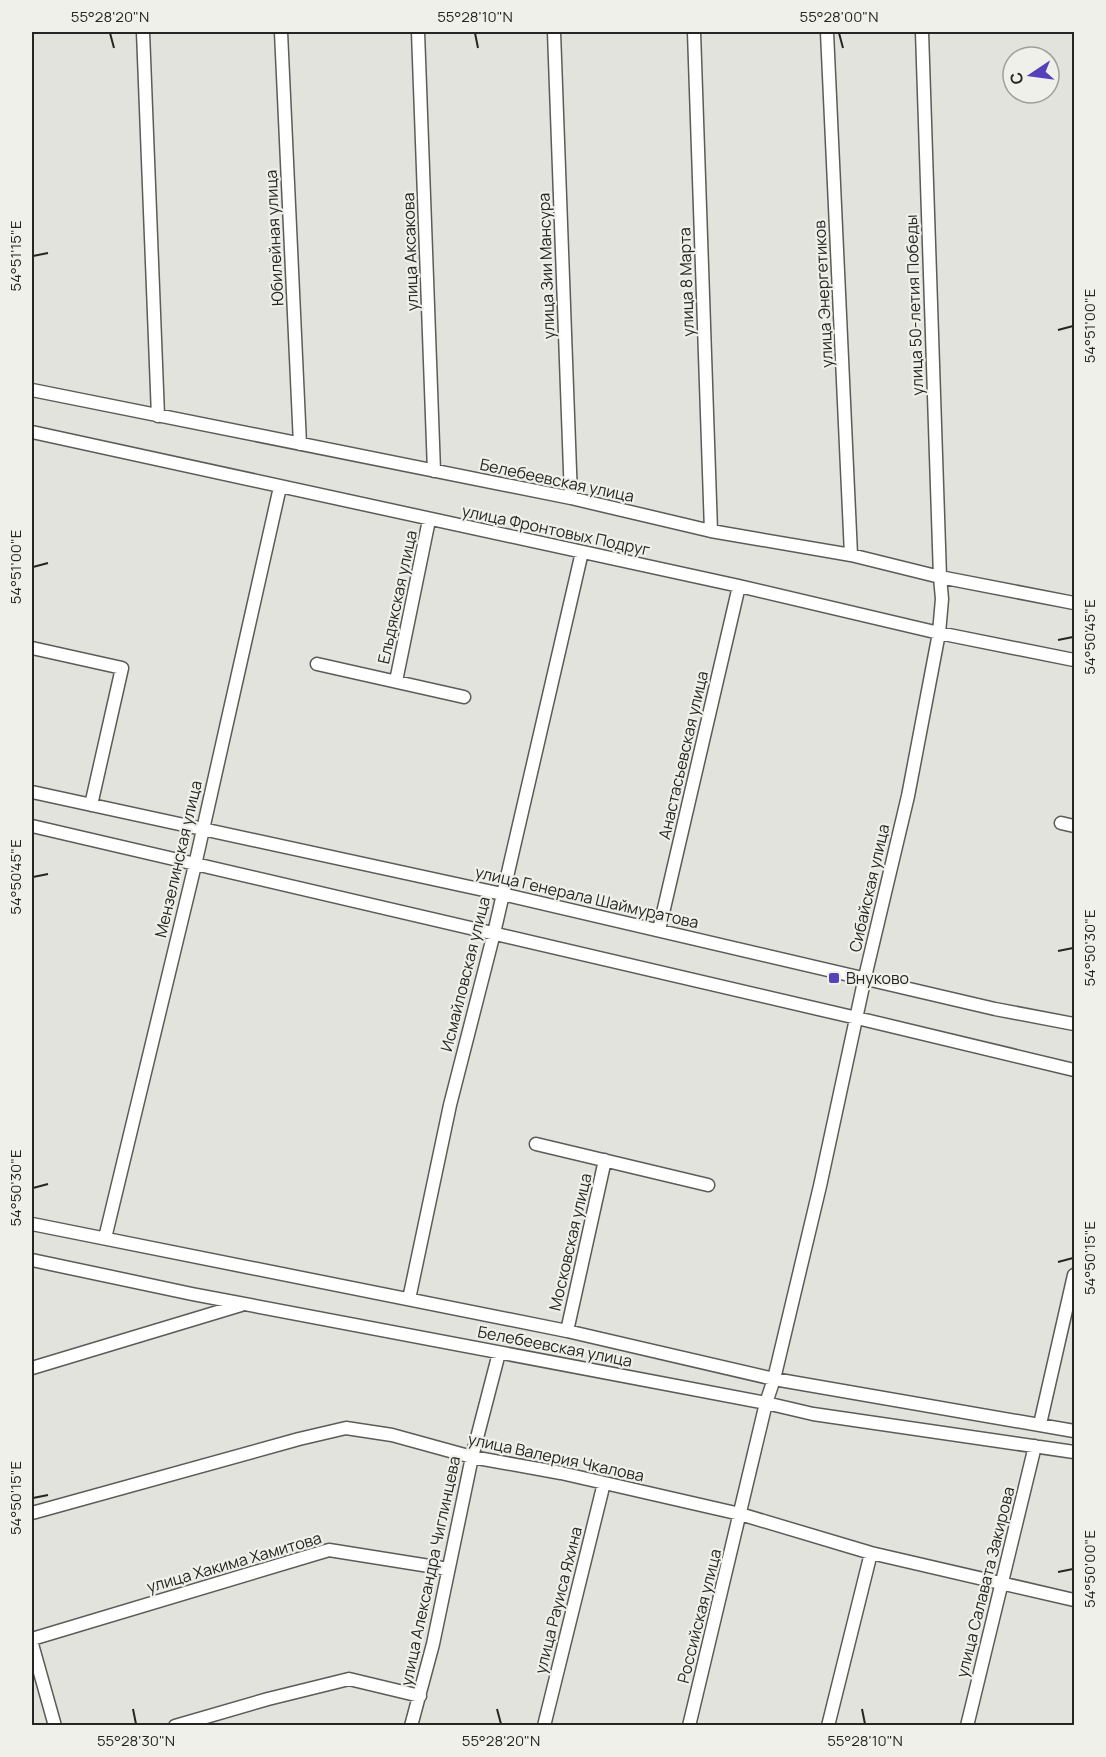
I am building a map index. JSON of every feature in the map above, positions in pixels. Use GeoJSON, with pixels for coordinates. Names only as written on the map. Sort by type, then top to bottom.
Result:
{"type":"FeatureCollection","features":[{"type":"Feature","properties":{"kind":"street"},"geometry":{"type":"LineString","coordinates":[[143,32],[158,416]]}},
{"type":"Feature","properties":{"kind":"street","name":"Юбилейная улица"},"geometry":{"type":"LineString","coordinates":[[281,32],[300,444]]}},
{"type":"Feature","properties":{"kind":"street","name":"улица Аксакова"},"geometry":{"type":"LineString","coordinates":[[418,32],[434,471]]}},
{"type":"Feature","properties":{"kind":"street","name":"улица Зии Мансура"},"geometry":{"type":"LineString","coordinates":[[554,32],[571,498]]}},
{"type":"Feature","properties":{"kind":"street","name":"улица 8 Марта"},"geometry":{"type":"LineString","coordinates":[[694,32],[711,531]]}},
{"type":"Feature","properties":{"kind":"street","name":"улица Энергетиков"},"geometry":{"type":"LineString","coordinates":[[827,32],[851,555]]}},
{"type":"Feature","properties":{"kind":"street","name":"улица 50-летия Победы"},"geometry":{"type":"LineString","coordinates":[[921,32],[940,577]]}},
{"type":"Feature","properties":{"kind":"street","name":"Белебеевская улица"},"geometry":{"type":"LineString","coordinates":[[32,390],[571,498],[711,531],[851,555],[940,577],[1074,603]]}},
{"type":"Feature","properties":{"kind":"street","name":"улица Фронтовых Подруг"},"geometry":{"type":"LineString","coordinates":[[32,432],[739,586],[939,633],[1074,660]]}},
{"type":"Feature","properties":{"kind":"street","name":"Мензелинская улица"},"geometry":{"type":"LineString","coordinates":[[105,1238],[195,865],[280,487]]}},
{"type":"Feature","properties":{"kind":"street","name":"Ельдякская улица"},"geometry":{"type":"LineString","coordinates":[[396,681],[429,520]]}},
{"type":"Feature","properties":{"kind":"street","name":"Исмайловская улица"},"geometry":{"type":"LineString","coordinates":[[409,1299],[450,1105],[494,933],[582,552]]}},
{"type":"Feature","properties":{"kind":"street","name":"Сибайская улица"},"geometry":{"type":"LineString","coordinates":[[766,1403],[774,1379],[820,1186],[865,977],[908,796],[939,633],[942,599],[940,577]]}},
{"type":"Feature","properties":{"kind":"street","name":"Анастасьевская улица"},"geometry":{"type":"LineString","coordinates":[[659,930],[739,586]]}},
{"type":"Feature","properties":{"kind":"street"},"geometry":{"type":"LineString","coordinates":[[32,648],[122,668],[91,805]]}},
{"type":"Feature","properties":{"kind":"street"},"geometry":{"type":"LineString","coordinates":[[317,664],[464,698]]}},
{"type":"Feature","properties":{"kind":"street","name":"улица Генерала Шаймуратова"},"geometry":{"type":"LineString","coordinates":[[32,792],[502,894],[995,1009],[1074,1024]]}},
{"type":"Feature","properties":{"kind":"street"},"geometry":{"type":"LineString","coordinates":[[1061,823],[1074,826]]}},
{"type":"Feature","properties":{"kind":"street"},"geometry":{"type":"LineString","coordinates":[[32,826],[1074,1070]]}},
{"type":"Feature","properties":{"kind":"street"},"geometry":{"type":"LineString","coordinates":[[536,1144],[708,1185]]}},
{"type":"Feature","properties":{"kind":"street","name":"Московская улица"},"geometry":{"type":"LineString","coordinates":[[567,1331],[605,1160]]}},
{"type":"Feature","properties":{"kind":"street","name":"Белебеевская улица"},"geometry":{"type":"LineString","coordinates":[[32,1224],[567,1331],[774,1379],[1074,1431]]}},
{"type":"Feature","properties":{"kind":"street","name":"Белебеевская улица"},"geometry":{"type":"LineString","coordinates":[[32,1260],[245,1304],[766,1403],[813,1414],[1074,1452]]}},
{"type":"Feature","properties":{"kind":"street"},"geometry":{"type":"LineString","coordinates":[[1040,1424],[1074,1275]]}},
{"type":"Feature","properties":{"kind":"street"},"geometry":{"type":"LineString","coordinates":[[32,1368],[245,1304]]}},
{"type":"Feature","properties":{"kind":"street","name":"улица Александра Чиглинцева"},"geometry":{"type":"LineString","coordinates":[[411,1725],[433,1644],[472,1457],[499,1353]]}},
{"type":"Feature","properties":{"kind":"street","name":"Российская улица"},"geometry":{"type":"LineString","coordinates":[[689,1725],[766,1403]]}},
{"type":"Feature","properties":{"kind":"street","name":"улица Валерия Чкалова"},"geometry":{"type":"LineString","coordinates":[[32,1513],[299,1438],[346,1428],[392,1436],[472,1457],[604,1483],[740,1514],[871,1553],[1074,1600]]}},
{"type":"Feature","properties":{"kind":"street","name":"улица Салавата Закирова"},"geometry":{"type":"LineString","coordinates":[[967,1725],[1035,1446]]}},
{"type":"Feature","properties":{"kind":"street","name":"улица Рауиса Яхина"},"geometry":{"type":"LineString","coordinates":[[544,1725],[604,1483]]}},
{"type":"Feature","properties":{"kind":"street","name":"улица Хакима Хамитова"},"geometry":{"type":"LineString","coordinates":[[32,1642],[329,1550],[448,1569]]}},
{"type":"Feature","properties":{"kind":"street"},"geometry":{"type":"LineString","coordinates":[[828,1725],[871,1553]]}},
{"type":"Feature","properties":{"kind":"street"},"geometry":{"type":"LineString","coordinates":[[32,1642],[55,1725]]}},
{"type":"Feature","properties":{"kind":"street"},"geometry":{"type":"LineString","coordinates":[[175,1725],[349,1679],[420,1696]]}},
{"type":"Feature","properties":{"kind":"place","name":"Внуково"},"geometry":{"type":"Point","coordinates":[834,978]}}]}
